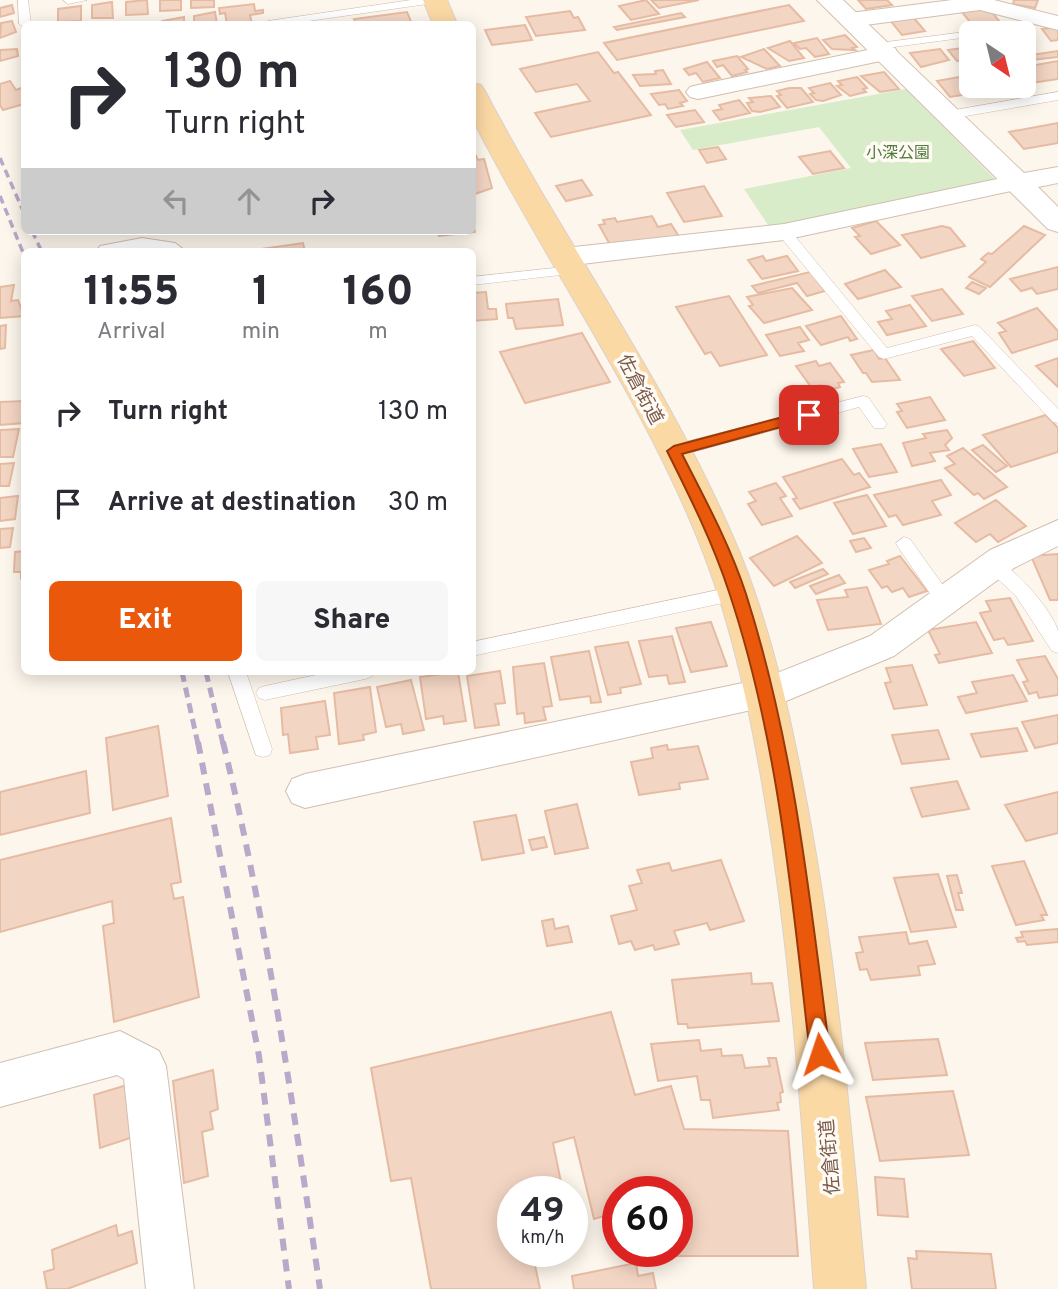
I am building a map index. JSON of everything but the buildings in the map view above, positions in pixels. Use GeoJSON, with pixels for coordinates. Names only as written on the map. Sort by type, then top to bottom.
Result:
{"type":"FeatureCollection","features":[{"type":"Feature","properties":{"kind":"main road"},"geometry":{"type":"LineString","coordinates":[[434,0],[443,21]]}},
{"type":"Feature","properties":{"kind":"main road","name":"佐倉街道"},"geometry":{"type":"LineString","coordinates":[[476,99],[503,153],[632,371],[709,522],[737,593],[766,694],[792,830],[816,1002],[840,1289]]}},
{"type":"Feature","properties":{"kind":"street"},"geometry":{"type":"LineString","coordinates":[[830,0],[1058,223]]}},
{"type":"Feature","properties":{"kind":"street"},"geometry":{"type":"LineString","coordinates":[[850,20],[980,3],[1058,23]]}},
{"type":"Feature","properties":{"kind":"street"},"geometry":{"type":"LineString","coordinates":[[698,92],[883,49]]}},
{"type":"Feature","properties":{"kind":"street"},"geometry":{"type":"LineString","coordinates":[[569,263],[784,232],[1058,175]]}},
{"type":"Feature","properties":{"kind":"street"},"geometry":{"type":"LineString","coordinates":[[133,248],[163,248]]}},
{"type":"Feature","properties":{"kind":"street"},"geometry":{"type":"LineString","coordinates":[[305,791],[766,694],[882,646],[993,564],[1058,532]]}},
{"type":"Feature","properties":{"kind":"street"},"geometry":{"type":"LineString","coordinates":[[0,1085],[120,1053],[144,1066],[170,1289]]}},
{"type":"Feature","properties":{"kind":"lane"},"geometry":{"type":"LineString","coordinates":[[23,0],[25,21]]}},
{"type":"Feature","properties":{"kind":"lane"},"geometry":{"type":"LineString","coordinates":[[68,1],[82,0]]}},
{"type":"Feature","properties":{"kind":"lane"},"geometry":{"type":"LineString","coordinates":[[289,21],[434,0]]}},
{"type":"Feature","properties":{"kind":"lane"},"geometry":{"type":"LineString","coordinates":[[883,49],[959,36]]}},
{"type":"Feature","properties":{"kind":"lane"},"geometry":{"type":"LineString","coordinates":[[949,116],[1058,96]]}},
{"type":"Feature","properties":{"kind":"lane"},"geometry":{"type":"LineString","coordinates":[[784,232],[884,354],[975,330],[1058,418]]}},
{"type":"Feature","properties":{"kind":"lane"},"geometry":{"type":"LineString","coordinates":[[476,280],[569,263]]}},
{"type":"Feature","properties":{"kind":"lane"},"geometry":{"type":"LineString","coordinates":[[674,451],[863,401],[879,424]]}},
{"type":"Feature","properties":{"kind":"lane"},"geometry":{"type":"LineString","coordinates":[[904,543],[944,600]]}},
{"type":"Feature","properties":{"kind":"lane"},"geometry":{"type":"LineString","coordinates":[[993,564],[1007,574],[1031,601],[1058,646]]}},
{"type":"Feature","properties":{"kind":"lane"},"geometry":{"type":"LineString","coordinates":[[476,648],[737,593]]}},
{"type":"Feature","properties":{"kind":"lane"},"geometry":{"type":"LineString","coordinates":[[238,675],[263,749]]}},
{"type":"Feature","properties":{"kind":"lane"},"geometry":{"type":"LineString","coordinates":[[265,693],[351,675]]}},
{"type":"Feature","properties":{"kind":"green space","name":"小深公園"},"geometry":{"type":"Polygon","coordinates":[[[906,89],[999,183],[770,228],[744,189],[851,168],[819,127],[693,150],[680,130],[906,89]]]}},
{"type":"Feature","properties":{"kind":"railway"},"geometry":{"type":"LineString","coordinates":[[0,158],[21,206]]}},
{"type":"Feature","properties":{"kind":"railway"},"geometry":{"type":"LineString","coordinates":[[0,196],[21,248]]}},
{"type":"Feature","properties":{"kind":"railway"},"geometry":{"type":"LineString","coordinates":[[34,235],[40,248]]}},
{"type":"Feature","properties":{"kind":"railway"},"geometry":{"type":"LineString","coordinates":[[183,675],[198,744]]}},
{"type":"Feature","properties":{"kind":"railway"},"geometry":{"type":"LineString","coordinates":[[207,675],[223,744]]}},
{"type":"Feature","properties":{"kind":"railway"},"geometry":{"type":"LineString","coordinates":[[198,742],[259,1056],[289,1289]]}},
{"type":"Feature","properties":{"kind":"railway"},"geometry":{"type":"LineString","coordinates":[[223,742],[266,946],[320,1289]]}},
{"type":"Feature","properties":{"kind":"route"},"geometry":{"type":"LineString","coordinates":[[809,415],[674,451],[709,522],[737,593],[766,694],[792,830],[816,1002],[820,1054]]}}]}
